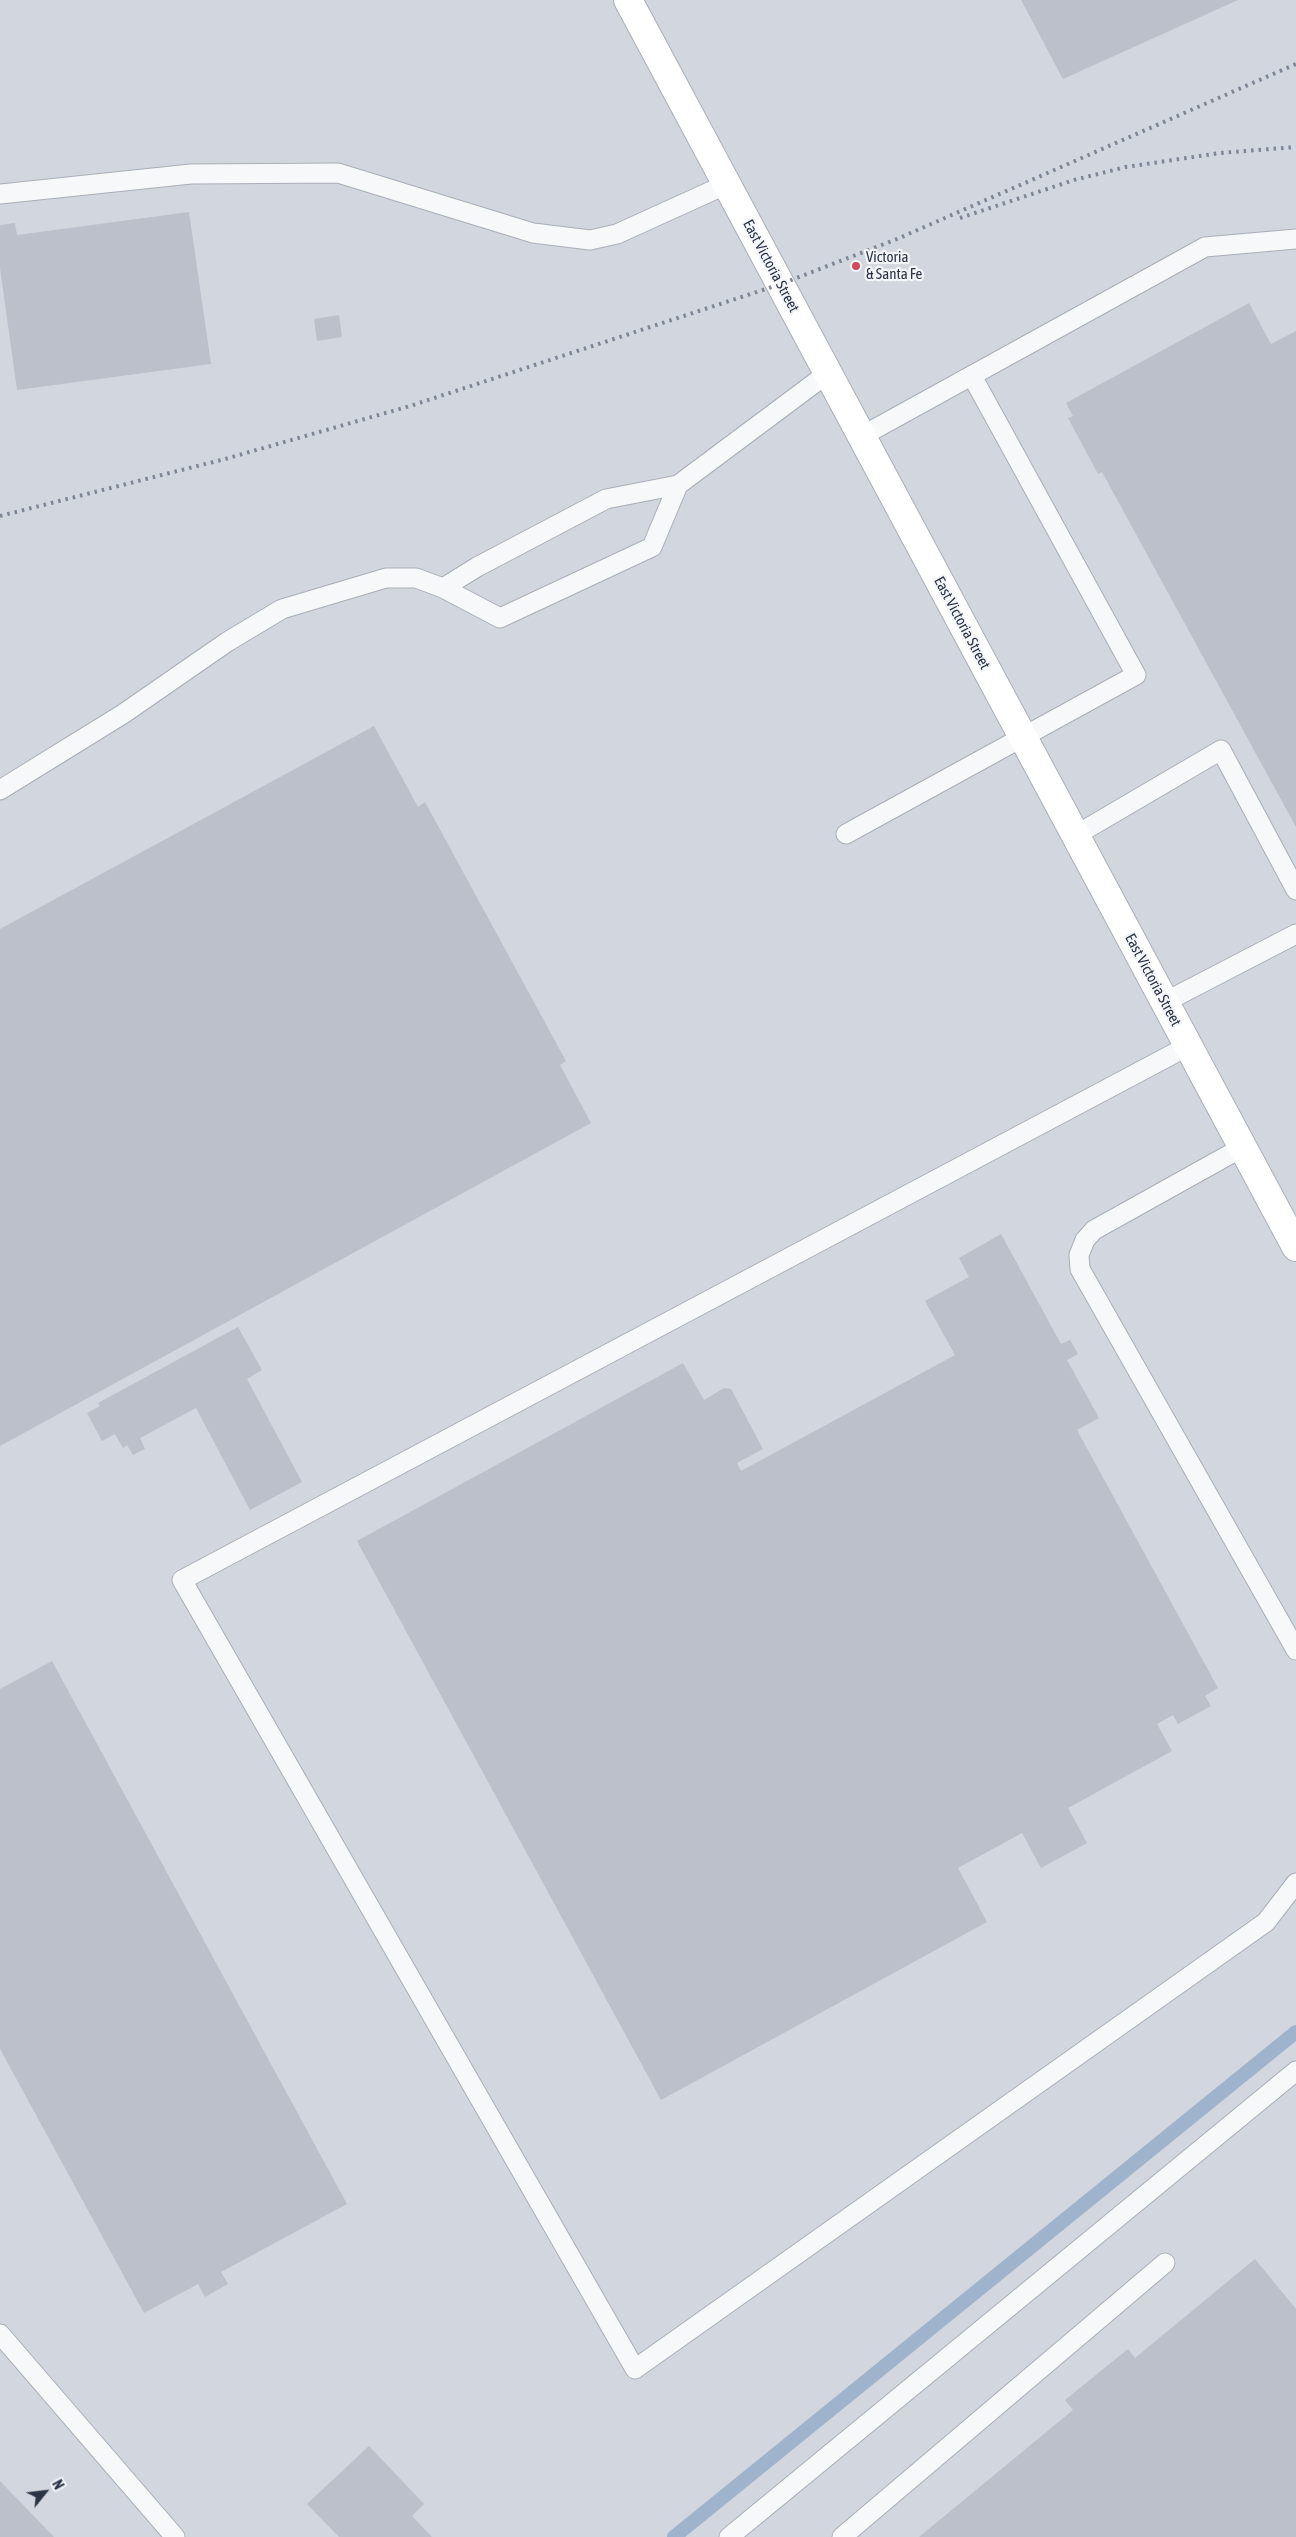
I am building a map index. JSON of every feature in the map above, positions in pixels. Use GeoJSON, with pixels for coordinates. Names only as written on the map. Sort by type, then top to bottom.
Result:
{"type":"FeatureCollection","features":[{"type":"Feature","properties":{"kind":"street","name":"East Victoria Street"},"geometry":{"type":"LineString","coordinates":[[628,0],[1296,1247]]}},
{"type":"Feature","properties":{"kind":"lane"},"geometry":{"type":"LineString","coordinates":[[5,192],[191,174],[338,173],[533,233],[590,240],[617,234],[727,184]]}},
{"type":"Feature","properties":{"kind":"lane"},"geometry":{"type":"LineString","coordinates":[[862,436],[1205,247],[1296,239]]}},
{"type":"Feature","properties":{"kind":"lane"},"geometry":{"type":"LineString","coordinates":[[443,588],[477,567],[606,499],[678,485],[828,373]]}},
{"type":"Feature","properties":{"kind":"lane"},"geometry":{"type":"LineString","coordinates":[[846,834],[1136,675],[972,376]]}},
{"type":"Feature","properties":{"kind":"lane"},"geometry":{"type":"LineString","coordinates":[[0,790],[123,714],[227,642],[282,610],[386,578],[416,578],[443,588],[500,618],[652,546],[678,485]]}},
{"type":"Feature","properties":{"kind":"lane"},"geometry":{"type":"LineString","coordinates":[[1076,835],[1221,750],[1296,890]]}},
{"type":"Feature","properties":{"kind":"lane"},"geometry":{"type":"LineString","coordinates":[[1165,1002],[1296,934]]}},
{"type":"Feature","properties":{"kind":"lane"},"geometry":{"type":"LineString","coordinates":[[1188,1046],[182,1580],[635,2369],[1266,1922],[1296,1883]]}},
{"type":"Feature","properties":{"kind":"lane"},"geometry":{"type":"LineString","coordinates":[[1243,1147],[1094,1230],[1085,1240],[1079,1255],[1080,1269],[1296,1650]]}},
{"type":"Feature","properties":{"kind":"lane"},"geometry":{"type":"LineString","coordinates":[[729,2537],[1296,2071]]}},
{"type":"Feature","properties":{"kind":"lane"},"geometry":{"type":"LineString","coordinates":[[842,2537],[1165,2263]]}},
{"type":"Feature","properties":{"kind":"lane"},"geometry":{"type":"LineString","coordinates":[[0,2334],[175,2537]]}},
{"type":"Feature","properties":{"kind":"shaded area"},"geometry":{"type":"Polygon","coordinates":[[[0,0],[1296,0],[1296,2537],[0,2537],[0,0]]]}},
{"type":"Feature","properties":{"kind":"building"},"geometry":{"type":"Polygon","coordinates":[[[1021,0],[1238,0],[1063,79],[1021,0]]]}},
{"type":"Feature","properties":{"kind":"building"},"geometry":{"type":"Polygon","coordinates":[[[189,212],[211,364],[17,390],[0,268],[0,225],[15,223],[17,235],[189,212]]]}},
{"type":"Feature","properties":{"kind":"building"},"geometry":{"type":"Polygon","coordinates":[[[1249,303],[1271,344],[1296,331],[1296,827],[1102,472],[1098,474],[1068,418],[1073,416],[1066,403],[1249,303]]]}},
{"type":"Feature","properties":{"kind":"building"},"geometry":{"type":"Polygon","coordinates":[[[339,315],[342,337],[317,341],[314,319],[339,315]]]}},
{"type":"Feature","properties":{"kind":"building"},"geometry":{"type":"Polygon","coordinates":[[[374,726],[418,807],[425,802],[566,1061],[560,1065],[591,1123],[0,1446],[0,929],[374,726]]]}},
{"type":"Feature","properties":{"kind":"building"},"geometry":{"type":"Polygon","coordinates":[[[1001,1234],[1061,1344],[1070,1340],[1078,1354],[1067,1360],[1099,1418],[1077,1430],[1218,1688],[1205,1696],[1211,1706],[1178,1724],[1173,1715],[1157,1724],[1172,1751],[1068,1808],[1087,1843],[1041,1868],[1022,1833],[958,1868],[987,1922],[661,2100],[357,1541],[683,1363],[704,1400],[724,1388],[731,1389],[763,1449],[737,1463],[741,1471],[955,1355],[925,1301],[969,1277],[959,1258],[1001,1234]]]}},
{"type":"Feature","properties":{"kind":"building"},"geometry":{"type":"Polygon","coordinates":[[[238,1327],[262,1370],[247,1379],[302,1482],[250,1510],[196,1408],[140,1438],[145,1449],[133,1455],[127,1445],[123,1448],[115,1434],[102,1441],[87,1413],[100,1406],[98,1403],[238,1327]]]}},
{"type":"Feature","properties":{"kind":"building"},"geometry":{"type":"Polygon","coordinates":[[[52,1661],[347,2204],[221,2272],[228,2284],[205,2297],[198,2284],[144,2313],[0,2049],[0,1689],[52,1661]]]}},
{"type":"Feature","properties":{"kind":"building"},"geometry":{"type":"Polygon","coordinates":[[[1255,2259],[1296,2309],[1296,2537],[919,2537],[1073,2410],[1065,2400],[1128,2349],[1135,2358],[1255,2259]]]}},
{"type":"Feature","properties":{"kind":"building"},"geometry":{"type":"Polygon","coordinates":[[[369,2446],[424,2504],[412,2516],[432,2537],[339,2537],[307,2504],[369,2446]]]}},
{"type":"Feature","properties":{"kind":"building"},"geometry":{"type":"Polygon","coordinates":[[[0,2481],[54,2537],[0,2537],[0,2481]]]}},
{"type":"Feature","properties":{"kind":"waterway"},"geometry":{"type":"LineString","coordinates":[[674,2537],[1296,2032]]}},
{"type":"Feature","properties":{"kind":"railway"},"geometry":{"type":"LineString","coordinates":[[0,516],[225,459],[410,406],[781,284],[897,239],[1296,64]]}},
{"type":"Feature","properties":{"kind":"railway"},"geometry":{"type":"LineString","coordinates":[[960,218],[1074,180],[1126,167],[1220,153],[1296,147]]}},
{"type":"Feature","properties":{"kind":"place","name":"Victoria & Santa Fe"},"geometry":{"type":"Point","coordinates":[856,266]}}]}
